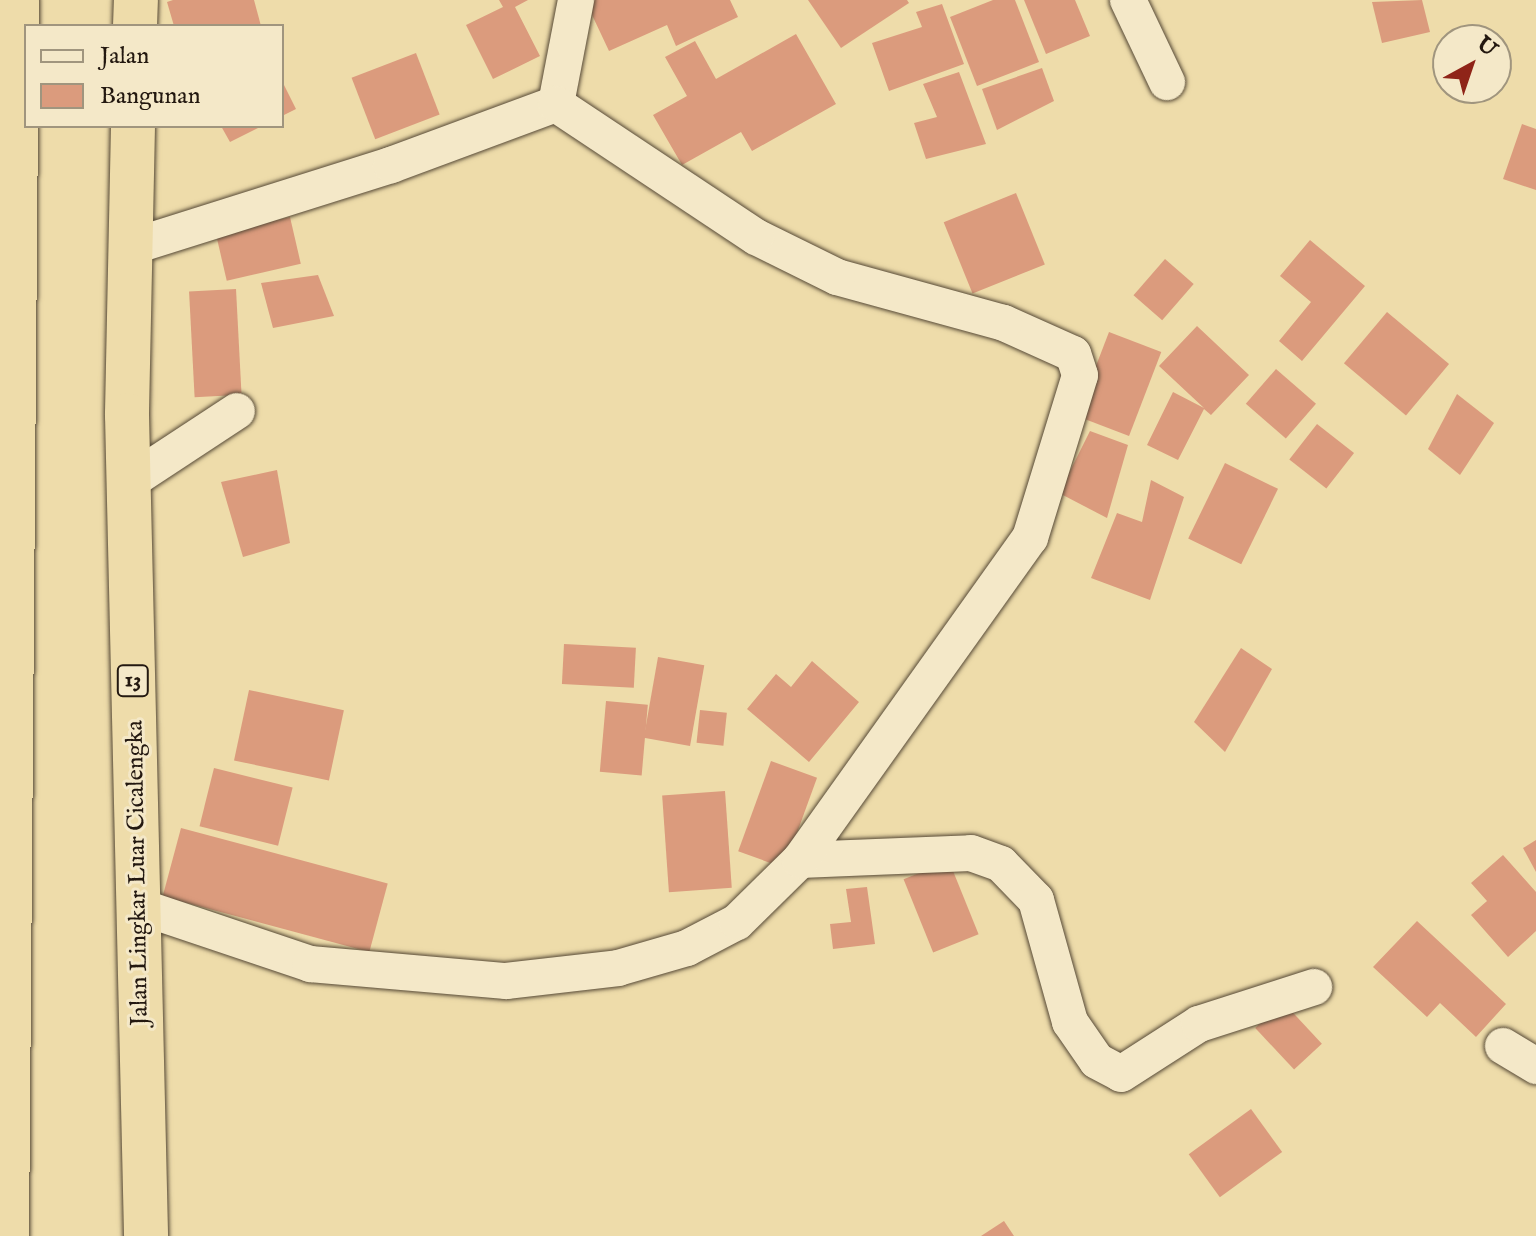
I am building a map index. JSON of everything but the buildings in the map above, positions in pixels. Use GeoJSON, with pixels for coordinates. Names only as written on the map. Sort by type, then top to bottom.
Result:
{"type":"FeatureCollection","features":[{"type":"Feature","properties":{"kind":"highway"},"geometry":{"type":"LineString","coordinates":[[7,1236],[3,1169],[17,0]]}},
{"type":"Feature","properties":{"kind":"highway"},"geometry":{"type":"LineString","coordinates":[[135,24],[136,0]]}},
{"type":"Feature","properties":{"kind":"highway","name":"Jalan Lingkar Luar Cicalengka"},"geometry":{"type":"LineString","coordinates":[[133,128],[129,482],[146,1236]]}},
{"type":"Feature","properties":{"kind":"street"},"geometry":{"type":"LineString","coordinates":[[556,104],[576,0]]}},
{"type":"Feature","properties":{"kind":"street"},"geometry":{"type":"LineString","coordinates":[[1128,0],[1167,82]]}},
{"type":"Feature","properties":{"kind":"street"},"geometry":{"type":"LineString","coordinates":[[131,247],[391,165],[556,104]]}},
{"type":"Feature","properties":{"kind":"street"},"geometry":{"type":"LineString","coordinates":[[138,906],[310,964],[506,981],[618,968],[687,948],[737,922],[800,860],[1030,538],[1079,364],[1063,347],[1004,323],[837,277],[756,237],[556,104]]}},
{"type":"Feature","properties":{"kind":"street"},"geometry":{"type":"LineString","coordinates":[[129,482],[237,411]]}},
{"type":"Feature","properties":{"kind":"street"},"geometry":{"type":"LineString","coordinates":[[800,860],[971,853],[1001,864],[1036,900],[1070,1022],[1097,1061],[1121,1074],[1199,1024],[1314,987]]}},
{"type":"Feature","properties":{"kind":"street"},"geometry":{"type":"LineString","coordinates":[[1503,1046],[1536,1066]]}}]}
